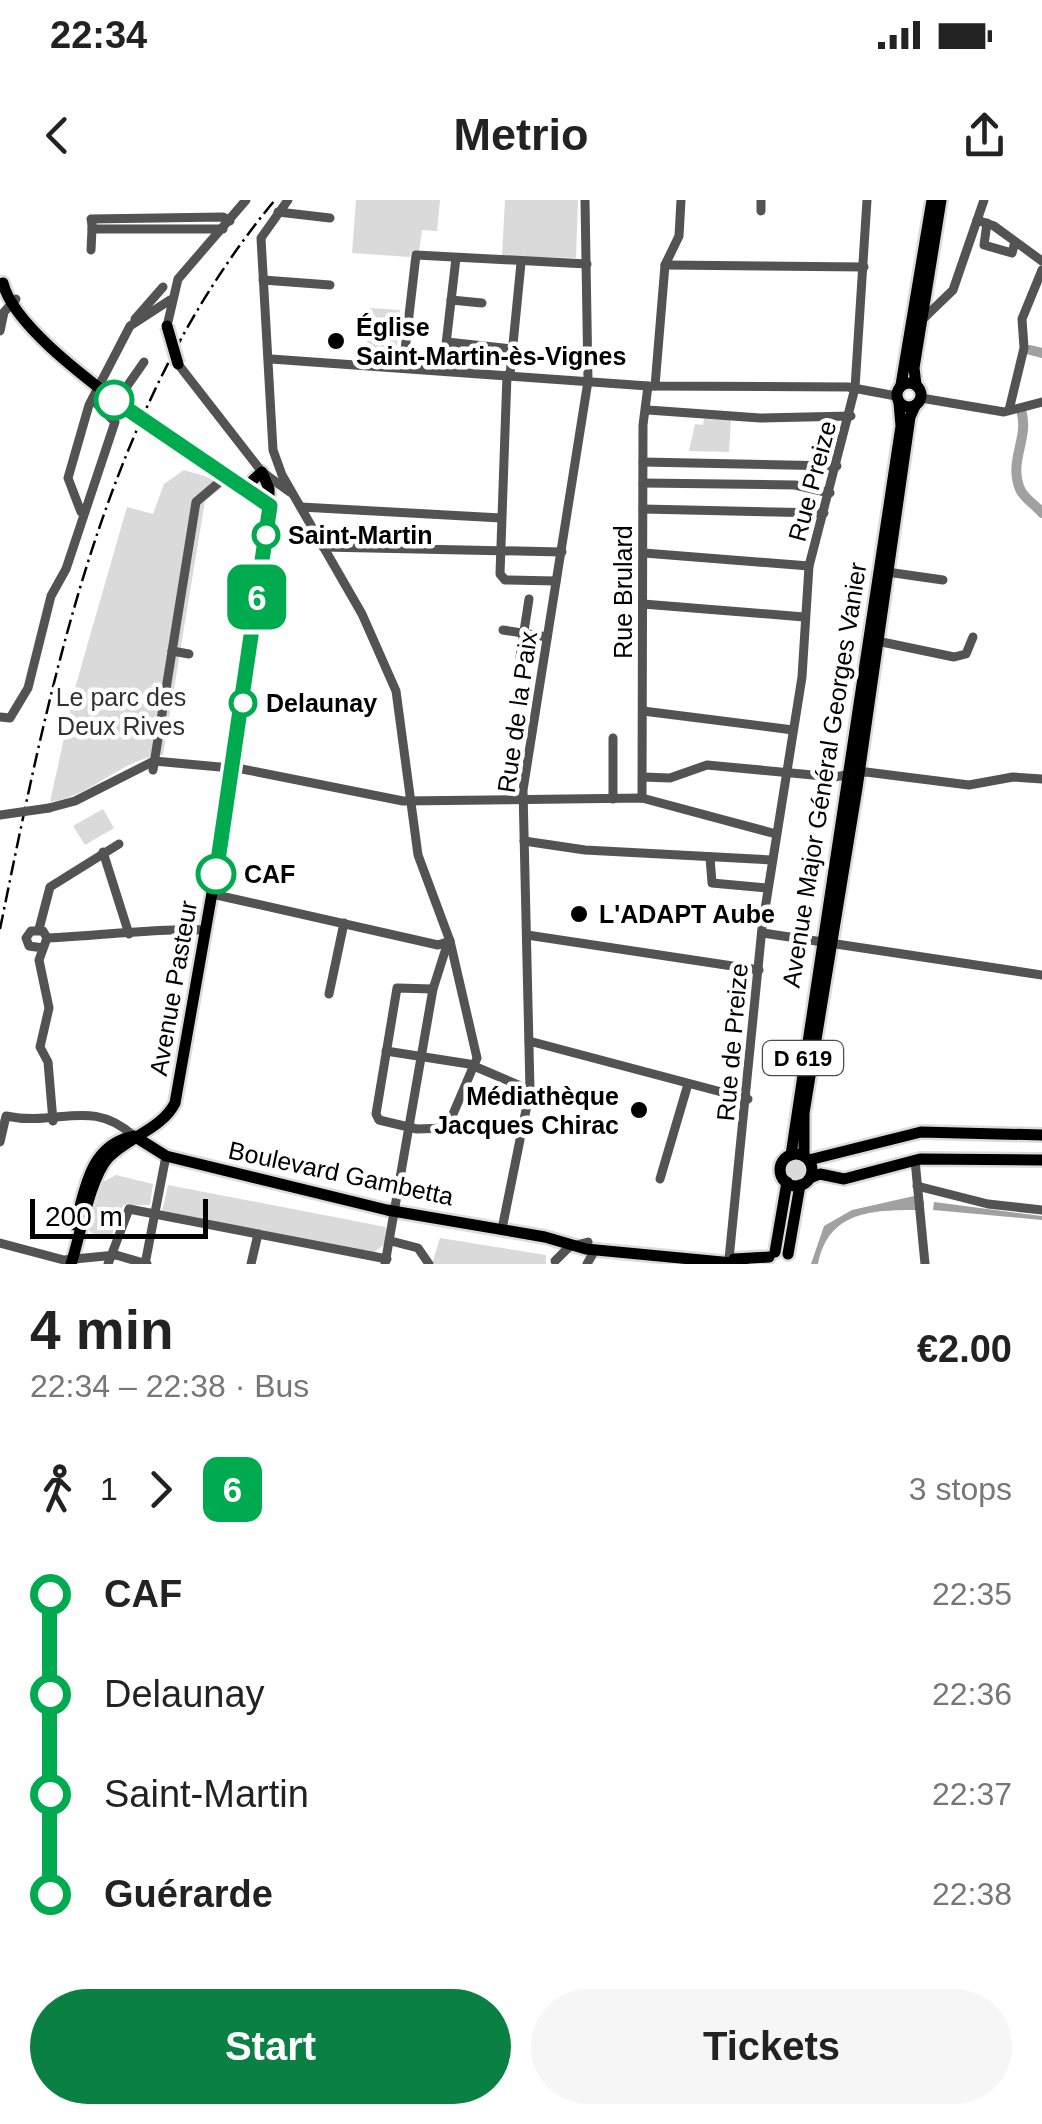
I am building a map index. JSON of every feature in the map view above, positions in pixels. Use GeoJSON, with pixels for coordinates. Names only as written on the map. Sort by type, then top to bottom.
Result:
{"type":"FeatureCollection","features":[{"type":"Feature","properties":{"kind":"main road","name":"Avenue Major Général Georges Vanier"},"geometry":{"type":"LineString","coordinates":[[853,773],[901,426],[899,395],[932,200]]}},
{"type":"Feature","properties":{"kind":"main road"},"geometry":{"type":"LineString","coordinates":[[899,395],[918,402],[914,368],[941,200]]}},
{"type":"Feature","properties":{"kind":"main road"},"geometry":{"type":"LineString","coordinates":[[1,281],[35,329],[120,404],[211,466],[271,486]]}},
{"type":"Feature","properties":{"kind":"main road"},"geometry":{"type":"LineString","coordinates":[[167,326],[178,364]]}},
{"type":"Feature","properties":{"kind":"main road"},"geometry":{"type":"LineString","coordinates":[[899,395],[916,385]]}},
{"type":"Feature","properties":{"kind":"main road","name":"D 619"},"geometry":{"type":"LineString","coordinates":[[822,943],[877,641],[910,417],[918,402]]}},
{"type":"Feature","properties":{"kind":"main road"},"geometry":{"type":"LineString","coordinates":[[253,480],[270,506]]}},
{"type":"Feature","properties":{"kind":"main road","name":"Avenue Pasteur"},"geometry":{"type":"LineString","coordinates":[[134,1136],[164,1119],[175,1103],[234,768],[270,506],[271,486],[253,480]]}},
{"type":"Feature","properties":{"kind":"main road","name":"Avenue Major Général Georges Vanier"},"geometry":{"type":"LineString","coordinates":[[801,1157],[822,943]]}},
{"type":"Feature","properties":{"kind":"main road"},"geometry":{"type":"LineString","coordinates":[[778,1258],[786,1182],[780,1170],[801,1157],[921,1132],[1042,1135]]}},
{"type":"Feature","properties":{"kind":"main road"},"geometry":{"type":"LineString","coordinates":[[68,1261],[105,1162],[134,1136]]}},
{"type":"Feature","properties":{"kind":"main road","name":"Boulevard Gambetta"},"geometry":{"type":"LineString","coordinates":[[134,1136],[166,1156],[397,1212],[561,1242],[743,1264]]}},
{"type":"Feature","properties":{"kind":"main road"},"geometry":{"type":"LineString","coordinates":[[778,1258],[805,1182],[801,1157]]}},
{"type":"Feature","properties":{"kind":"main road"},"geometry":{"type":"LineString","coordinates":[[786,1182],[805,1182],[822,1174],[844,1179],[915,1160],[1042,1160]]}},
{"type":"Feature","properties":{"kind":"main road","name":"Boulevard Gambetta"},"geometry":{"type":"LineString","coordinates":[[561,1242],[730,1258],[778,1258]]}},
{"type":"Feature","properties":{"kind":"street"},"geometry":{"type":"LineString","coordinates":[[167,326],[170,300],[182,273],[246,200]]}},
{"type":"Feature","properties":{"kind":"street"},"geometry":{"type":"LineString","coordinates":[[288,200],[261,238],[271,359],[272,450],[278,468],[390,672],[418,856],[456,966],[477,1058],[447,1128],[412,1127],[376,1117],[398,986],[433,989]]}},
{"type":"Feature","properties":{"kind":"street","name":"Rue de la Paix"},"geometry":{"type":"LineString","coordinates":[[502,1229],[530,1090],[524,801],[588,381],[585,200]]}},
{"type":"Feature","properties":{"kind":"street","name":"Rue Brulard"},"geometry":{"type":"LineString","coordinates":[[642,798],[643,462],[665,264],[679,236],[681,200]]}},
{"type":"Feature","properties":{"kind":"street","name":"Rue Preize"},"geometry":{"type":"LineString","coordinates":[[787,771],[802,677],[809,566],[851,416],[855,388],[866,200]]}},
{"type":"Feature","properties":{"kind":"street"},"geometry":{"type":"LineString","coordinates":[[984,200],[984,245],[1012,253],[1015,242]]}},
{"type":"Feature","properties":{"kind":"street"},"geometry":{"type":"LineString","coordinates":[[278,212],[330,218]]}},
{"type":"Feature","properties":{"kind":"street"},"geometry":{"type":"LineString","coordinates":[[924,318],[953,290],[982,222]]}},
{"type":"Feature","properties":{"kind":"street"},"geometry":{"type":"LineString","coordinates":[[982,222],[1042,261]]}},
{"type":"Feature","properties":{"kind":"street"},"geometry":{"type":"LineString","coordinates":[[91,250],[92,226],[226,225]]}},
{"type":"Feature","properties":{"kind":"street"},"geometry":{"type":"LineString","coordinates":[[403,367],[414,258],[586,264]]}},
{"type":"Feature","properties":{"kind":"street"},"geometry":{"type":"LineString","coordinates":[[444,370],[456,258]]}},
{"type":"Feature","properties":{"kind":"street"},"geometry":{"type":"LineString","coordinates":[[520,264],[509,375],[501,578],[556,581]]}},
{"type":"Feature","properties":{"kind":"street"},"geometry":{"type":"LineString","coordinates":[[665,264],[864,267]]}},
{"type":"Feature","properties":{"kind":"street"},"geometry":{"type":"LineString","coordinates":[[1010,410],[1024,348],[1022,319],[1042,270]]}},
{"type":"Feature","properties":{"kind":"street"},"geometry":{"type":"LineString","coordinates":[[262,280],[330,286]]}},
{"type":"Feature","properties":{"kind":"street"},"geometry":{"type":"LineString","coordinates":[[81,512],[68,478],[93,400],[130,326],[163,287]]}},
{"type":"Feature","properties":{"kind":"street"},"geometry":{"type":"LineString","coordinates":[[130,326],[170,300]]}},
{"type":"Feature","properties":{"kind":"street"},"geometry":{"type":"LineString","coordinates":[[452,300],[482,303]]}},
{"type":"Feature","properties":{"kind":"street"},"geometry":{"type":"LineString","coordinates":[[0,330],[17,304]]}},
{"type":"Feature","properties":{"kind":"street"},"geometry":{"type":"LineString","coordinates":[[447,342],[512,349]]}},
{"type":"Feature","properties":{"kind":"street"},"geometry":{"type":"LineString","coordinates":[[271,359],[651,386],[855,388],[899,395]]}},
{"type":"Feature","properties":{"kind":"street"},"geometry":{"type":"LineString","coordinates":[[120,404],[144,362]]}},
{"type":"Feature","properties":{"kind":"street"},"geometry":{"type":"LineString","coordinates":[[178,364],[253,480],[272,450]]}},
{"type":"Feature","properties":{"kind":"street"},"geometry":{"type":"LineString","coordinates":[[0,717],[8,719],[16,710],[31,675],[51,596],[66,569],[81,512],[114,422],[93,400]]}},
{"type":"Feature","properties":{"kind":"street"},"geometry":{"type":"LineString","coordinates":[[918,402],[1010,410],[1042,402]]}},
{"type":"Feature","properties":{"kind":"street"},"geometry":{"type":"LineString","coordinates":[[648,410],[760,418],[851,416]]}},
{"type":"Feature","properties":{"kind":"street"},"geometry":{"type":"LineString","coordinates":[[643,462],[837,466]]}},
{"type":"Feature","properties":{"kind":"street"},"geometry":{"type":"LineString","coordinates":[[278,468],[271,486],[292,494]]}},
{"type":"Feature","properties":{"kind":"street"},"geometry":{"type":"LineString","coordinates":[[154,766],[196,502],[222,478]]}},
{"type":"Feature","properties":{"kind":"street"},"geometry":{"type":"LineString","coordinates":[[643,483],[796,485],[830,492]]}},
{"type":"Feature","properties":{"kind":"street"},"geometry":{"type":"LineString","coordinates":[[301,506],[501,518]]}},
{"type":"Feature","properties":{"kind":"street"},"geometry":{"type":"LineString","coordinates":[[643,509],[824,513]]}},
{"type":"Feature","properties":{"kind":"street"},"geometry":{"type":"LineString","coordinates":[[324,546],[562,552]]}},
{"type":"Feature","properties":{"kind":"street"},"geometry":{"type":"LineString","coordinates":[[644,553],[809,566]]}},
{"type":"Feature","properties":{"kind":"street"},"geometry":{"type":"LineString","coordinates":[[886,572],[943,580]]}},
{"type":"Feature","properties":{"kind":"street"},"geometry":{"type":"LineString","coordinates":[[520,657],[529,599]]}},
{"type":"Feature","properties":{"kind":"street"},"geometry":{"type":"LineString","coordinates":[[643,604],[804,617]]}},
{"type":"Feature","properties":{"kind":"street"},"geometry":{"type":"LineString","coordinates":[[503,630],[547,638]]}},
{"type":"Feature","properties":{"kind":"street"},"geometry":{"type":"LineString","coordinates":[[877,641],[954,657],[970,650],[972,636]]}},
{"type":"Feature","properties":{"kind":"street"},"geometry":{"type":"LineString","coordinates":[[172,655],[189,654]]}},
{"type":"Feature","properties":{"kind":"street"},"geometry":{"type":"LineString","coordinates":[[643,710],[793,730]]}},
{"type":"Feature","properties":{"kind":"street"},"geometry":{"type":"LineString","coordinates":[[613,738],[613,799]]}},
{"type":"Feature","properties":{"kind":"street"},"geometry":{"type":"LineString","coordinates":[[643,778],[670,778],[707,765],[853,773],[969,785],[1013,777],[1042,779]]}},
{"type":"Feature","properties":{"kind":"street"},"geometry":{"type":"LineString","coordinates":[[0,815],[75,801],[154,766],[234,768],[411,801],[642,798],[776,834]]}},
{"type":"Feature","properties":{"kind":"street","name":"Rue de Preize"},"geometry":{"type":"LineString","coordinates":[[730,1258],[767,888],[787,771]]}},
{"type":"Feature","properties":{"kind":"street"},"geometry":{"type":"LineString","coordinates":[[524,841],[585,850],[772,860]]}},
{"type":"Feature","properties":{"kind":"street"},"geometry":{"type":"LineString","coordinates":[[39,979],[39,929],[50,887],[119,844]]}},
{"type":"Feature","properties":{"kind":"street"},"geometry":{"type":"LineString","coordinates":[[102,852],[128,934]]}},
{"type":"Feature","properties":{"kind":"street"},"geometry":{"type":"LineString","coordinates":[[710,858],[712,883],[767,888]]}},
{"type":"Feature","properties":{"kind":"street"},"geometry":{"type":"LineString","coordinates":[[212,894],[446,942]]}},
{"type":"Feature","properties":{"kind":"street"},"geometry":{"type":"LineString","coordinates":[[329,994],[344,924]]}},
{"type":"Feature","properties":{"kind":"street"},"geometry":{"type":"LineString","coordinates":[[39,929],[26,938],[41,945],[168,928],[206,930]]}},
{"type":"Feature","properties":{"kind":"street"},"geometry":{"type":"LineString","coordinates":[[763,933],[1042,975]]}},
{"type":"Feature","properties":{"kind":"street"},"geometry":{"type":"LineString","coordinates":[[527,935],[759,970]]}},
{"type":"Feature","properties":{"kind":"street"},"geometry":{"type":"LineString","coordinates":[[109,1260],[126,1210],[386,1262],[433,989],[446,942]]}},
{"type":"Feature","properties":{"kind":"street"},"geometry":{"type":"LineString","coordinates":[[41,945],[39,960],[48,1008],[40,1048],[48,1062],[54,1120]]}},
{"type":"Feature","properties":{"kind":"street"},"geometry":{"type":"LineString","coordinates":[[439,966],[456,966]]}},
{"type":"Feature","properties":{"kind":"street"},"geometry":{"type":"LineString","coordinates":[[529,1040],[748,1099]]}},
{"type":"Feature","properties":{"kind":"street"},"geometry":{"type":"LineString","coordinates":[[386,1051],[475,1066],[530,1090]]}},
{"type":"Feature","properties":{"kind":"street"},"geometry":{"type":"LineString","coordinates":[[660,1180],[688,1084]]}},
{"type":"Feature","properties":{"kind":"street"},"geometry":{"type":"LineString","coordinates":[[0,1142],[3,1115],[54,1120],[92,1113],[116,1120],[134,1136]]}},
{"type":"Feature","properties":{"kind":"street"},"geometry":{"type":"LineString","coordinates":[[0,1243],[68,1261],[145,1264],[166,1156]]}},
{"type":"Feature","properties":{"kind":"street"},"geometry":{"type":"LineString","coordinates":[[915,1160],[925,1264]]}},
{"type":"Feature","properties":{"kind":"street"},"geometry":{"type":"LineString","coordinates":[[917,1186],[988,1204],[1042,1210]]}},
{"type":"Feature","properties":{"kind":"street"},"geometry":{"type":"LineString","coordinates":[[250,1264],[258,1234]]}},
{"type":"Feature","properties":{"kind":"street"},"geometry":{"type":"LineString","coordinates":[[391,1241],[418,1248],[429,1264]]}},
{"type":"Feature","properties":{"kind":"street"},"geometry":{"type":"LineString","coordinates":[[555,1262],[554,1247],[561,1242]]}},
{"type":"Feature","properties":{"kind":"street"},"geometry":{"type":"LineString","coordinates":[[555,1262],[561,1242]]}},
{"type":"Feature","properties":{"kind":"street"},"geometry":{"type":"LineString","coordinates":[[561,1242],[571,1264]]}},
{"type":"Feature","properties":{"kind":"street"},"geometry":{"type":"LineString","coordinates":[[586,1264],[592,1246]]}},
{"type":"Feature","properties":{"kind":"green space"},"geometry":{"type":"Polygon","coordinates":[[[356,200],[440,200],[437,231],[422,230],[419,253],[411,252],[410,257],[352,253],[356,200]]]}},
{"type":"Feature","properties":{"kind":"green space"},"geometry":{"type":"Polygon","coordinates":[[[505,200],[578,200],[576,258],[502,256],[505,200]]]}},
{"type":"Feature","properties":{"kind":"green space"},"geometry":{"type":"Polygon","coordinates":[[[369,308],[400,310],[396,361],[366,359],[369,308]]]}},
{"type":"Feature","properties":{"kind":"green space"},"geometry":{"type":"Polygon","coordinates":[[[704,419],[731,420],[729,452],[689,451],[695,424],[703,425],[704,419]]]}},
{"type":"Feature","properties":{"kind":"green space","name":"Le parc des Deux Rives"},"geometry":{"type":"Polygon","coordinates":[[[184,470],[214,479],[217,475],[229,482],[205,501],[163,755],[134,763],[79,793],[50,802],[75,688],[127,507],[153,514],[164,484],[184,470]]]}},
{"type":"Feature","properties":{"kind":"green space"},"geometry":{"type":"Polygon","coordinates":[[[103,809],[114,828],[85,845],[73,826],[103,809]]]}},
{"type":"Feature","properties":{"kind":"green space"},"geometry":{"type":"Polygon","coordinates":[[[796,1158],[805,1161],[805,1179],[796,1182],[787,1179],[784,1170],[787,1161],[796,1158]]]}},
{"type":"Feature","properties":{"kind":"green space"},"geometry":{"type":"Polygon","coordinates":[[[116,1175],[153,1184],[150,1205],[123,1205],[111,1237],[91,1233],[88,1227],[103,1182],[116,1175]]]}},
{"type":"Feature","properties":{"kind":"green space"},"geometry":{"type":"Polygon","coordinates":[[[168,1185],[386,1227],[385,1244],[372,1254],[162,1211],[168,1185]]]}},
{"type":"Feature","properties":{"kind":"green space"},"geometry":{"type":"Polygon","coordinates":[[[440,1238],[546,1255],[546,1264],[432,1264],[440,1238]]]}},
{"type":"Feature","properties":{"kind":"shaded area"},"geometry":{"type":"Polygon","coordinates":[[[914,1196],[924,1201],[923,1210],[857,1216],[832,1232],[818,1264],[811,1264],[824,1226],[852,1210],[914,1196]]]}},
{"type":"Feature","properties":{"kind":"shaded area"},"geometry":{"type":"Polygon","coordinates":[[[934,1202],[1042,1216],[1042,1220],[933,1210],[934,1202]]]}},
{"type":"Feature","properties":{"kind":"waterway"},"geometry":{"type":"LineString","coordinates":[[1030,350],[1042,353]]}},
{"type":"Feature","properties":{"kind":"waterway"},"geometry":{"type":"LineString","coordinates":[[1021,410],[1023,430],[1017,478],[1022,493],[1042,513]]}},
{"type":"Feature","properties":{"kind":"railway"},"geometry":{"type":"LineString","coordinates":[[0,929],[65,641],[93,546],[127,453],[168,364],[217,279],[275,200]]}},
{"type":"Feature","properties":{"kind":"bus line","name":"6"},"geometry":{"type":"LineString","coordinates":[[114,400],[270,506],[216,874]]}},
{"type":"Feature","properties":{"kind":"place","name":"Église Saint-Martin-ès-Vignes"},"geometry":{"type":"Point","coordinates":[336,341]}},
{"type":"Feature","properties":{"kind":"place","name":"Saint-Martin"},"geometry":{"type":"Point","coordinates":[266,535]}},
{"type":"Feature","properties":{"kind":"place","name":"Delaunay"},"geometry":{"type":"Point","coordinates":[243,703]}},
{"type":"Feature","properties":{"kind":"place","name":"CAF"},"geometry":{"type":"Point","coordinates":[216,874]}},
{"type":"Feature","properties":{"kind":"place","name":"L'ADAPT Aube"},"geometry":{"type":"Point","coordinates":[579,914]}},
{"type":"Feature","properties":{"kind":"place","name":"Médiathèque Jacques Chirac"},"geometry":{"type":"Point","coordinates":[639,1110]}}]}
